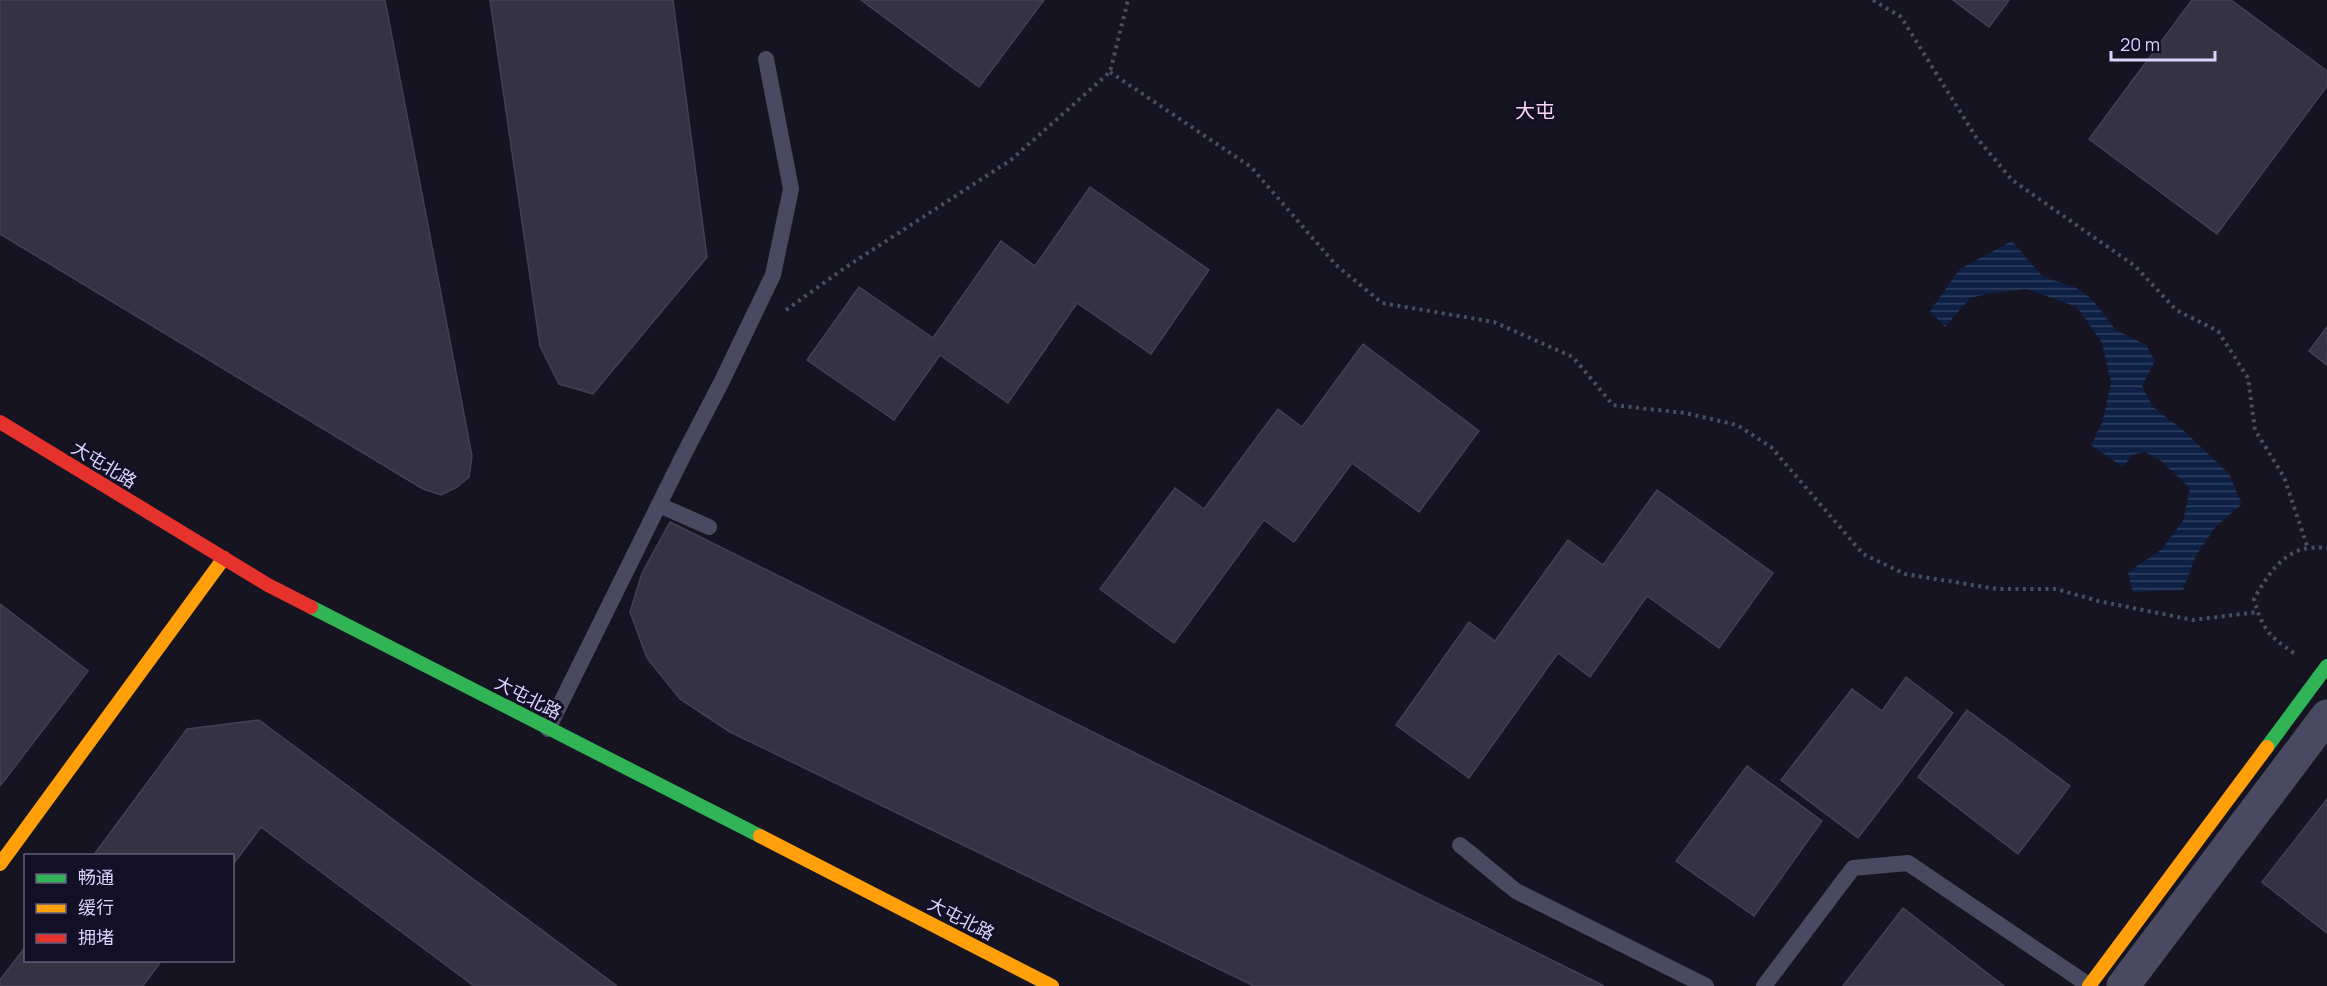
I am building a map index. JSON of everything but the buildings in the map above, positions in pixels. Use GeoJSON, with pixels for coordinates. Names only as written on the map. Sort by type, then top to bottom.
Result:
{"type":"FeatureCollection","features":[{"type":"Feature","properties":{"kind":"street","name":"大屯北路"},"geometry":{"type":"LineString","coordinates":[[0,422],[268,585],[1052,986]]}},
{"type":"Feature","properties":{"kind":"street"},"geometry":{"type":"LineString","coordinates":[[0,864],[224,558]]}},
{"type":"Feature","properties":{"kind":"street"},"geometry":{"type":"LineString","coordinates":[[2090,986],[2325,669]]}},
{"type":"Feature","properties":{"kind":"street"},"geometry":{"type":"LineString","coordinates":[[2123,986],[2327,716]]}},
{"type":"Feature","properties":{"kind":"lane"},"geometry":{"type":"LineString","coordinates":[[548,729],[773,275],[790,189],[765,59]]}},
{"type":"Feature","properties":{"kind":"lane"},"geometry":{"type":"LineString","coordinates":[[659,505],[709,527]]}},
{"type":"Feature","properties":{"kind":"lane"},"geometry":{"type":"LineString","coordinates":[[1460,845],[1516,891],[1706,986]]}},
{"type":"Feature","properties":{"kind":"lane"},"geometry":{"type":"LineString","coordinates":[[1764,986],[1853,868],[1908,864],[2090,986]]}},
{"type":"Feature","properties":{"kind":"path"},"geometry":{"type":"LineString","coordinates":[[744,335],[783,312],[846,267],[1011,160],[1110,72],[1128,0]]}},
{"type":"Feature","properties":{"kind":"path"},"geometry":{"type":"LineString","coordinates":[[1874,0],[1901,17],[1976,137],[2012,180],[2135,266],[2176,310],[2218,331],[2248,378],[2255,430],[2284,477],[2308,549]]}},
{"type":"Feature","properties":{"kind":"path"},"geometry":{"type":"LineString","coordinates":[[1110,72],[1251,166],[1336,265],[1382,303],[1494,322],[1573,357],[1613,405],[1685,414],[1737,424],[1771,447],[1863,554],[1905,574],[1997,589],[2056,589],[2097,601],[2193,620],[2258,612]]}},
{"type":"Feature","properties":{"kind":"path"},"geometry":{"type":"LineString","coordinates":[[2325,669],[2279,644],[2262,625],[2254,599],[2270,570],[2296,550],[2327,548]]}},
{"type":"Feature","properties":{"kind":"water"},"geometry":{"type":"Polygon","coordinates":[[[2012,241],[2042,276],[2076,288],[2091,298],[2116,330],[2146,345],[2155,361],[2142,386],[2153,407],[2184,431],[2229,474],[2242,504],[2215,527],[2196,556],[2183,590],[2133,592],[2128,572],[2161,550],[2183,521],[2190,488],[2160,460],[2145,452],[2132,455],[2123,467],[2091,445],[2102,423],[2111,383],[2102,343],[2077,307],[2027,289],[1970,298],[1945,327],[1930,311],[1960,269],[2012,241]]]}},
{"type":"Feature","properties":{"kind":"traffic: fast"},"geometry":{"type":"LineString","coordinates":[[311,607],[760,836]]}},
{"type":"Feature","properties":{"kind":"traffic: fast"},"geometry":{"type":"LineString","coordinates":[[2267,747],[2327,666]]}},
{"type":"Feature","properties":{"kind":"traffic: slow"},"geometry":{"type":"LineString","coordinates":[[0,864],[224,558]]}},
{"type":"Feature","properties":{"kind":"traffic: slow"},"geometry":{"type":"LineString","coordinates":[[2089,986],[2267,747]]}},
{"type":"Feature","properties":{"kind":"traffic: slow"},"geometry":{"type":"LineString","coordinates":[[760,836],[1052,986]]}},
{"type":"Feature","properties":{"kind":"traffic: jam"},"geometry":{"type":"LineString","coordinates":[[0,422],[268,585],[311,607]]}},
{"type":"Feature","properties":{"kind":"district","name":"大屯"},"geometry":{"type":"Point","coordinates":[1535,111]}}]}
